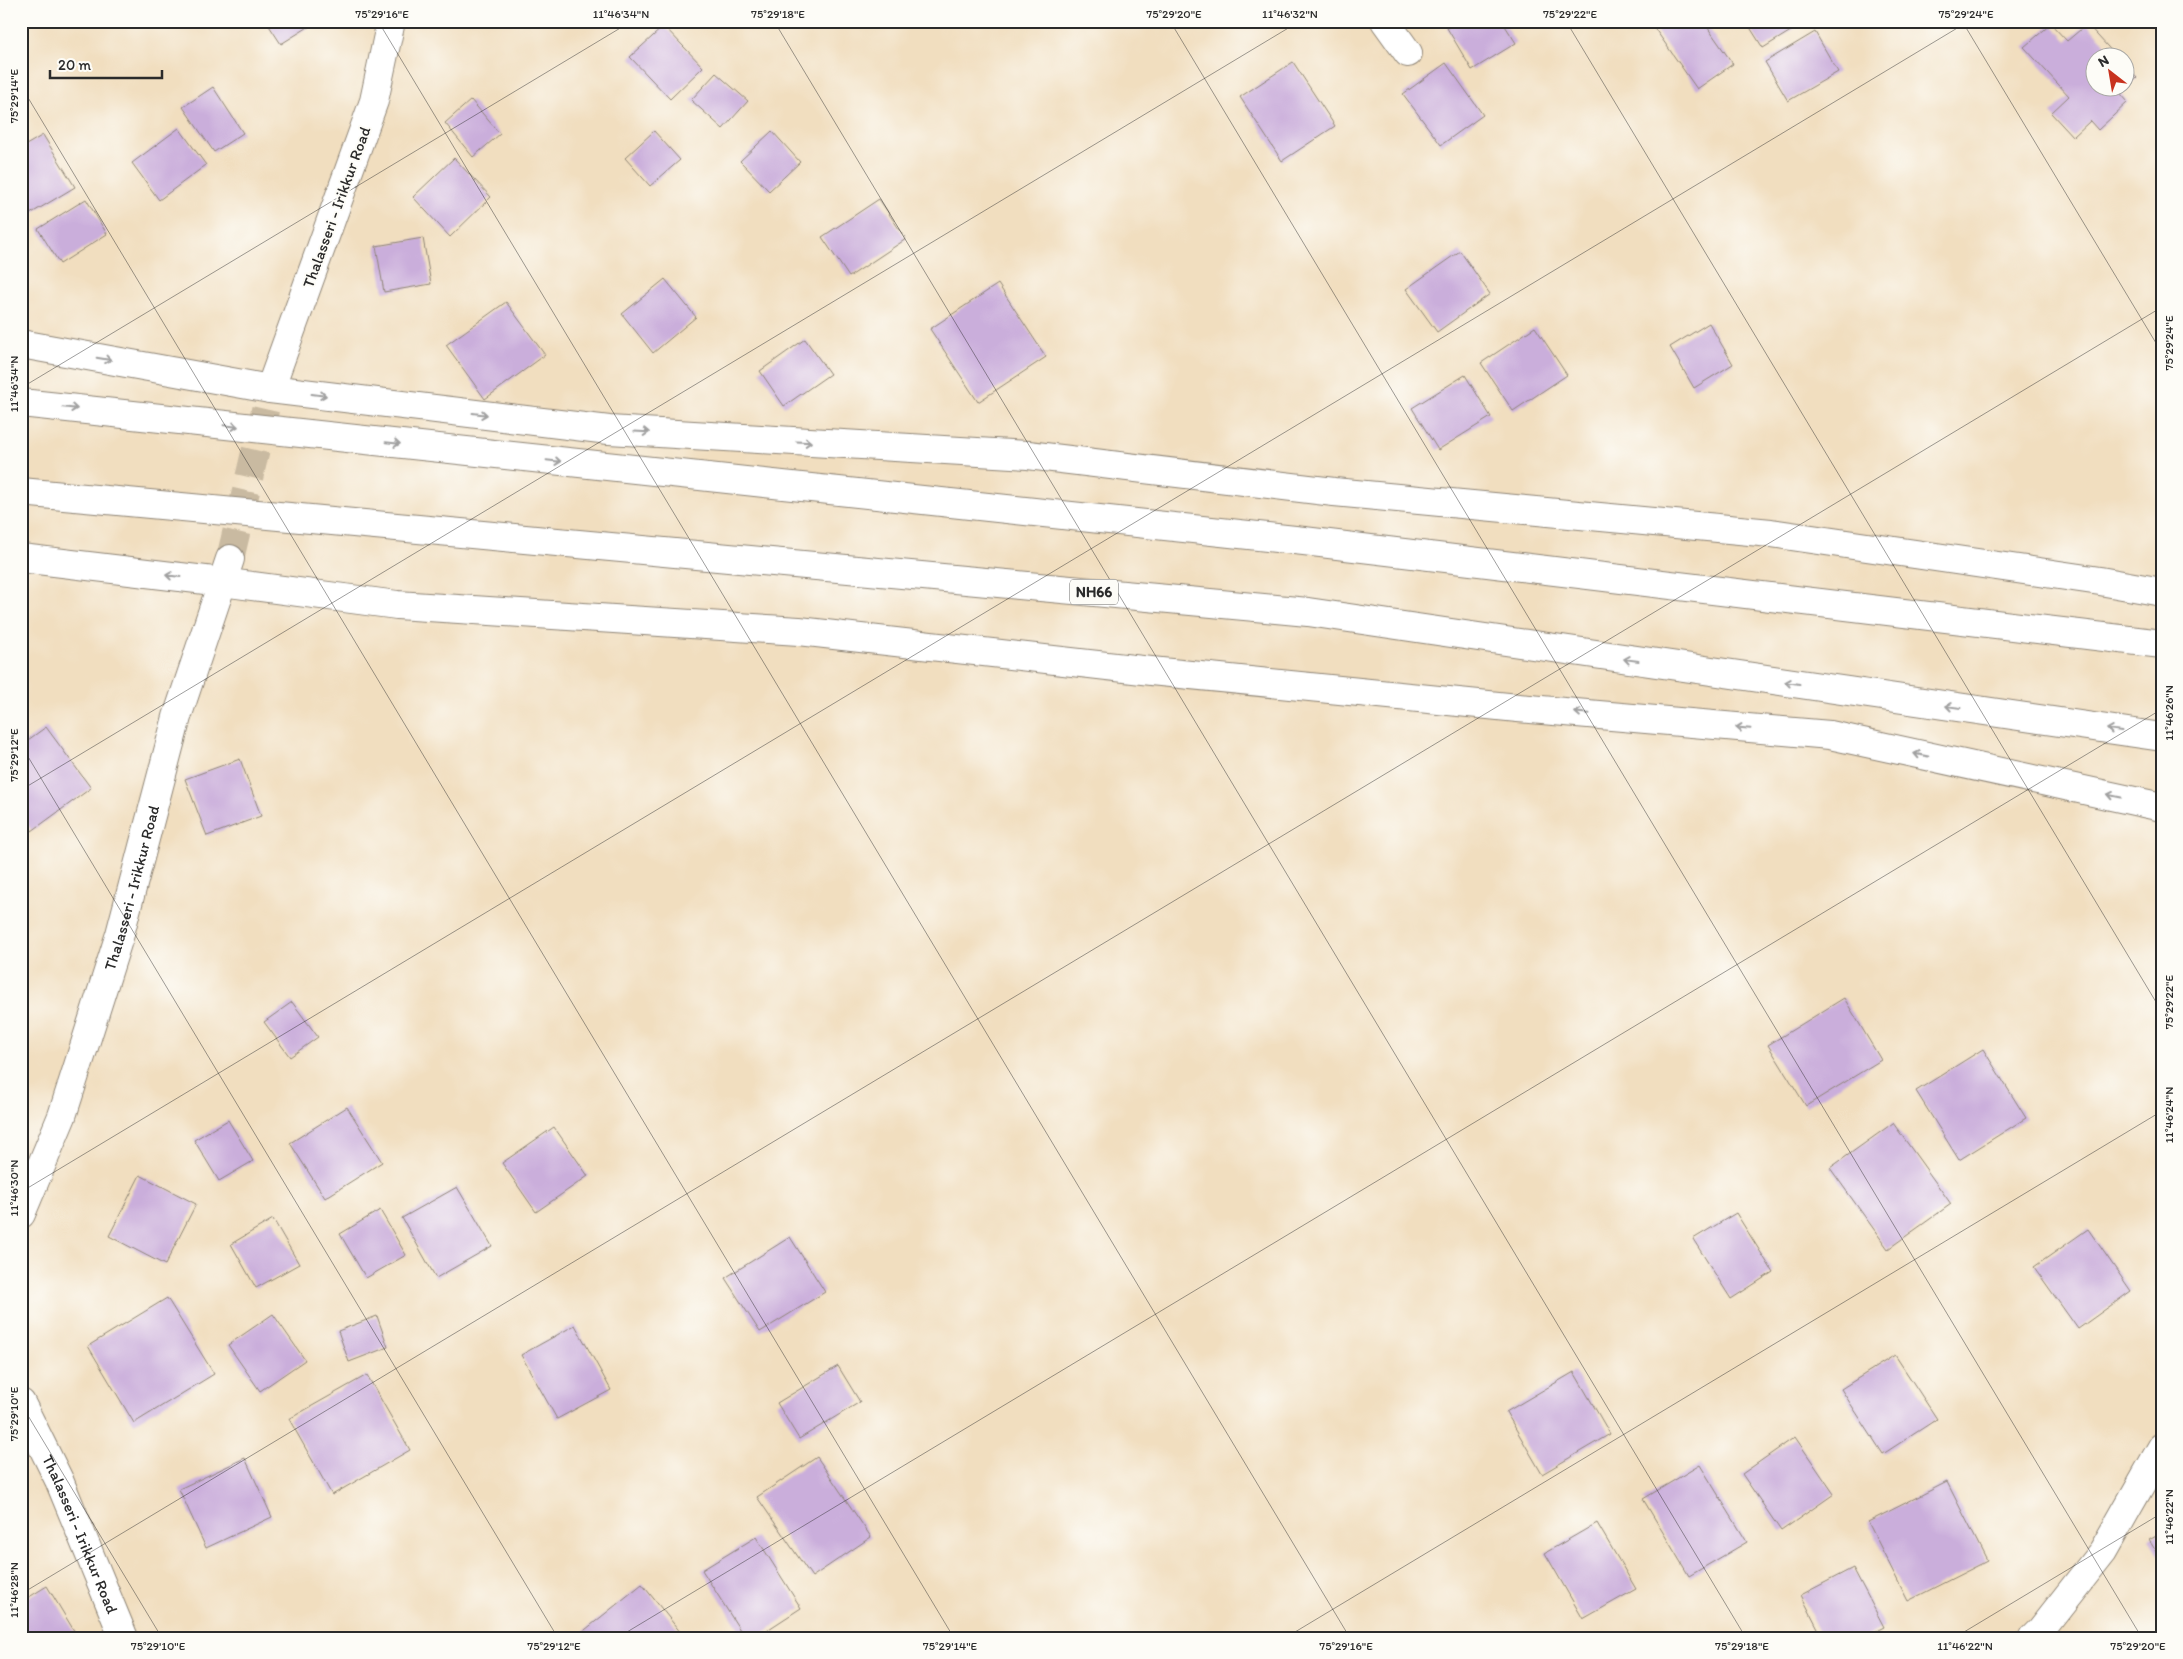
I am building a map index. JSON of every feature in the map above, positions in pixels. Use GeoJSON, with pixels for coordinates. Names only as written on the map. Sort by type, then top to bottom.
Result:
{"type":"FeatureCollection","features":[{"type":"Feature","properties":{"kind":"main road","name":"Thalasseri - Irikkur Road"},"geometry":{"type":"LineString","coordinates":[[270,390],[374,101],[391,21]]}},
{"type":"Feature","properties":{"kind":"main road"},"geometry":{"type":"LineString","coordinates":[[1385,21],[1408,53]]}},
{"type":"Feature","properties":{"kind":"main road"},"geometry":{"type":"LineString","coordinates":[[21,344],[270,390],[609,430],[1028,455],[1334,492],[1771,533],[2100,581],[2162,592]]}},
{"type":"Feature","properties":{"kind":"main road"},"geometry":{"type":"LineString","coordinates":[[21,403],[1304,541],[2162,644]]}},
{"type":"Feature","properties":{"kind":"main road","name":"NH66"},"geometry":{"type":"LineString","coordinates":[[21,492],[1308,612],[2162,737]]}},
{"type":"Feature","properties":{"kind":"main road"},"geometry":{"type":"LineString","coordinates":[[21,558],[226,570],[397,605],[798,631],[1260,682],[1518,708],[1830,735],[2162,807]]}},
{"type":"Feature","properties":{"kind":"main road","name":"Thalasseri - Irikkur Road"},"geometry":{"type":"LineString","coordinates":[[21,1214],[62,1116],[94,1016],[120,934],[177,717],[226,570]]}},
{"type":"Feature","properties":{"kind":"main road","name":"Thalasseri - Irikkur Road"},"geometry":{"type":"LineString","coordinates":[[21,1403],[58,1480],[124,1638]]}},
{"type":"Feature","properties":{"kind":"main road"},"geometry":{"type":"LineString","coordinates":[[2033,1638],[2103,1551],[2162,1447]]}},
{"type":"Feature","properties":{"kind":"building"},"geometry":{"type":"Polygon","coordinates":[[[266,21],[318,21],[281,44],[266,21]]]}},
{"type":"Feature","properties":{"kind":"building"},"geometry":{"type":"Polygon","coordinates":[[[1458,21],[1502,21],[1516,43],[1472,70],[1447,28],[1458,21]]]}},
{"type":"Feature","properties":{"kind":"building"},"geometry":{"type":"Polygon","coordinates":[[[1660,21],[1703,21],[1733,64],[1697,89],[1653,26],[1660,21]]]}},
{"type":"Feature","properties":{"kind":"building"},"geometry":{"type":"Polygon","coordinates":[[[1746,21],[1807,21],[1763,48],[1746,21]]]}},
{"type":"Feature","properties":{"kind":"building"},"geometry":{"type":"Polygon","coordinates":[[[2051,24],[2067,41],[2087,24],[2109,48],[2086,48],[2086,98],[2124,98],[2128,102],[2098,130],[2090,121],[2073,137],[2051,113],[2069,96],[2024,47],[2051,24]]]}},
{"type":"Feature","properties":{"kind":"building"},"geometry":{"type":"Polygon","coordinates":[[[664,26],[703,67],[670,99],[630,57],[664,26]]]}},
{"type":"Feature","properties":{"kind":"building"},"geometry":{"type":"Polygon","coordinates":[[[1815,32],[1838,72],[1788,101],[1765,62],[1815,32]]]}},
{"type":"Feature","properties":{"kind":"building"},"geometry":{"type":"Polygon","coordinates":[[[1293,62],[1335,126],[1282,161],[1240,97],[1293,62]]]}},
{"type":"Feature","properties":{"kind":"building"},"geometry":{"type":"Polygon","coordinates":[[[1446,63],[1483,115],[1441,145],[1403,94],[1446,63]]]}},
{"type":"Feature","properties":{"kind":"building"},"geometry":{"type":"Polygon","coordinates":[[[716,73],[748,101],[723,129],[691,100],[716,73]]]}},
{"type":"Feature","properties":{"kind":"building"},"geometry":{"type":"Polygon","coordinates":[[[213,87],[243,133],[214,152],[183,107],[213,87]]]}},
{"type":"Feature","properties":{"kind":"building"},"geometry":{"type":"Polygon","coordinates":[[[471,100],[500,134],[473,157],[445,123],[471,100]]]}},
{"type":"Feature","properties":{"kind":"building"},"geometry":{"type":"Polygon","coordinates":[[[179,128],[206,165],[159,200],[132,163],[179,128]]]}},
{"type":"Feature","properties":{"kind":"building"},"geometry":{"type":"Polygon","coordinates":[[[654,131],[680,160],[650,186],[625,158],[654,131]]]}},
{"type":"Feature","properties":{"kind":"building"},"geometry":{"type":"Polygon","coordinates":[[[772,131],[800,162],[769,191],[740,161],[772,131]]]}},
{"type":"Feature","properties":{"kind":"building"},"geometry":{"type":"Polygon","coordinates":[[[43,135],[75,187],[25,217],[21,212],[21,148],[43,135]]]}},
{"type":"Feature","properties":{"kind":"building"},"geometry":{"type":"Polygon","coordinates":[[[454,158],[491,197],[450,237],[413,197],[454,158]]]}},
{"type":"Feature","properties":{"kind":"building"},"geometry":{"type":"Polygon","coordinates":[[[86,199],[107,234],[60,264],[38,229],[86,199]]]}},
{"type":"Feature","properties":{"kind":"building"},"geometry":{"type":"Polygon","coordinates":[[[879,199],[906,239],[849,277],[822,237],[879,199]]]}},
{"type":"Feature","properties":{"kind":"building"},"geometry":{"type":"Polygon","coordinates":[[[423,238],[431,284],[384,292],[376,246],[423,238]]]}},
{"type":"Feature","properties":{"kind":"building"},"geometry":{"type":"Polygon","coordinates":[[[1460,251],[1490,294],[1437,332],[1406,289],[1460,251]]]}},
{"type":"Feature","properties":{"kind":"building"},"geometry":{"type":"Polygon","coordinates":[[[665,279],[696,317],[653,353],[622,314],[665,279]]]}},
{"type":"Feature","properties":{"kind":"building"},"geometry":{"type":"Polygon","coordinates":[[[998,284],[1046,357],[978,402],[930,329],[998,284]]]}},
{"type":"Feature","properties":{"kind":"building"},"geometry":{"type":"Polygon","coordinates":[[[506,302],[545,355],[485,399],[446,345],[506,302]]]}},
{"type":"Feature","properties":{"kind":"building"},"geometry":{"type":"Polygon","coordinates":[[[1709,323],[1733,364],[1694,388],[1670,347],[1709,323]]]}},
{"type":"Feature","properties":{"kind":"building"},"geometry":{"type":"Polygon","coordinates":[[[1535,327],[1567,375],[1513,411],[1481,363],[1535,327]]]}},
{"type":"Feature","properties":{"kind":"building"},"geometry":{"type":"Polygon","coordinates":[[[805,339],[830,374],[784,406],[760,371],[805,339]]]}},
{"type":"Feature","properties":{"kind":"building"},"geometry":{"type":"Polygon","coordinates":[[[1465,375],[1491,417],[1438,450],[1412,408],[1465,375]]]}},
{"type":"Feature","properties":{"kind":"building"},"geometry":{"type":"Polygon","coordinates":[[[46,727],[91,788],[32,831],[21,815],[21,745],[46,727]]]}},
{"type":"Feature","properties":{"kind":"building"},"geometry":{"type":"Polygon","coordinates":[[[240,759],[261,816],[207,836],[185,779],[240,759]]]}},
{"type":"Feature","properties":{"kind":"building"},"geometry":{"type":"Polygon","coordinates":[[[1844,998],[1881,1060],[1806,1106],[1768,1045],[1844,998]]]}},
{"type":"Feature","properties":{"kind":"building"},"geometry":{"type":"Polygon","coordinates":[[[292,1002],[318,1037],[290,1057],[264,1022],[292,1002]]]}},
{"type":"Feature","properties":{"kind":"building"},"geometry":{"type":"Polygon","coordinates":[[[1983,1049],[2026,1118],[1959,1160],[1916,1091],[1983,1049]]]}},
{"type":"Feature","properties":{"kind":"building"},"geometry":{"type":"Polygon","coordinates":[[[347,1107],[382,1162],[325,1198],[290,1143],[347,1107]]]}},
{"type":"Feature","properties":{"kind":"building"},"geometry":{"type":"Polygon","coordinates":[[[228,1120],[253,1161],[219,1181],[194,1140],[228,1120]]]}},
{"type":"Feature","properties":{"kind":"building"},"geometry":{"type":"Polygon","coordinates":[[[1893,1123],[1951,1204],[1888,1249],[1830,1168],[1893,1123]]]}},
{"type":"Feature","properties":{"kind":"building"},"geometry":{"type":"Polygon","coordinates":[[[554,1127],[588,1176],[536,1212],[502,1163],[554,1127]]]}},
{"type":"Feature","properties":{"kind":"building"},"geometry":{"type":"Polygon","coordinates":[[[140,1175],[196,1204],[165,1265],[109,1236],[140,1175]]]}},
{"type":"Feature","properties":{"kind":"building"},"geometry":{"type":"Polygon","coordinates":[[[457,1187],[492,1246],[436,1278],[402,1218],[457,1187]]]}},
{"type":"Feature","properties":{"kind":"building"},"geometry":{"type":"Polygon","coordinates":[[[380,1210],[406,1255],[366,1278],[340,1234],[380,1210]]]}},
{"type":"Feature","properties":{"kind":"building"},"geometry":{"type":"Polygon","coordinates":[[[1736,1213],[1773,1272],[1731,1299],[1693,1239],[1736,1213]]]}},
{"type":"Feature","properties":{"kind":"building"},"geometry":{"type":"Polygon","coordinates":[[[273,1219],[299,1264],[256,1288],[231,1244],[273,1219]]]}},
{"type":"Feature","properties":{"kind":"building"},"geometry":{"type":"Polygon","coordinates":[[[2088,1229],[2131,1291],[2078,1329],[2034,1267],[2088,1229]]]}},
{"type":"Feature","properties":{"kind":"building"},"geometry":{"type":"Polygon","coordinates":[[[790,1237],[825,1292],[760,1332],[725,1278],[790,1237]]]}},
{"type":"Feature","properties":{"kind":"building"},"geometry":{"type":"Polygon","coordinates":[[[167,1298],[214,1374],[134,1423],[88,1346],[167,1298]]]}},
{"type":"Feature","properties":{"kind":"building"},"geometry":{"type":"Polygon","coordinates":[[[273,1314],[305,1360],[260,1391],[228,1345],[273,1314]]]}},
{"type":"Feature","properties":{"kind":"building"},"geometry":{"type":"Polygon","coordinates":[[[377,1316],[388,1347],[349,1362],[338,1331],[377,1316]]]}},
{"type":"Feature","properties":{"kind":"building"},"geometry":{"type":"Polygon","coordinates":[[[575,1325],[611,1390],[557,1419],[521,1355],[575,1325]]]}},
{"type":"Feature","properties":{"kind":"building"},"geometry":{"type":"Polygon","coordinates":[[[1895,1355],[1937,1419],[1883,1454],[1841,1389],[1895,1355]]]}},
{"type":"Feature","properties":{"kind":"building"},"geometry":{"type":"Polygon","coordinates":[[[838,1366],[860,1402],[799,1439],[777,1403],[838,1366]]]}},
{"type":"Feature","properties":{"kind":"building"},"geometry":{"type":"Polygon","coordinates":[[[1574,1372],[1610,1434],[1542,1474],[1506,1412],[1574,1372]]]}},
{"type":"Feature","properties":{"kind":"building"},"geometry":{"type":"Polygon","coordinates":[[[367,1375],[410,1450],[332,1495],[289,1419],[367,1375]]]}},
{"type":"Feature","properties":{"kind":"building"},"geometry":{"type":"Polygon","coordinates":[[[1795,1437],[1834,1494],[1781,1531],[1742,1474],[1795,1437]]]}},
{"type":"Feature","properties":{"kind":"building"},"geometry":{"type":"Polygon","coordinates":[[[817,1457],[871,1537],[812,1577],[757,1497],[817,1457]]]}},
{"type":"Feature","properties":{"kind":"building"},"geometry":{"type":"Polygon","coordinates":[[[245,1458],[272,1517],[206,1548],[179,1489],[245,1458]]]}},
{"type":"Feature","properties":{"kind":"building"},"geometry":{"type":"Polygon","coordinates":[[[1700,1465],[1747,1542],[1689,1576],[1643,1499],[1700,1465]]]}},
{"type":"Feature","properties":{"kind":"building"},"geometry":{"type":"Polygon","coordinates":[[[1947,1482],[1987,1561],[1908,1601],[1868,1522],[1947,1482]]]}},
{"type":"Feature","properties":{"kind":"building"},"geometry":{"type":"Polygon","coordinates":[[[1597,1523],[1636,1589],[1583,1619],[1545,1553],[1597,1523]]]}},
{"type":"Feature","properties":{"kind":"building"},"geometry":{"type":"Polygon","coordinates":[[[2162,1532],[2162,1560],[2149,1539],[2162,1532]]]}},
{"type":"Feature","properties":{"kind":"building"},"geometry":{"type":"Polygon","coordinates":[[[756,1537],[801,1608],[755,1638],[745,1638],[702,1570],[756,1537]]]}},
{"type":"Feature","properties":{"kind":"building"},"geometry":{"type":"Polygon","coordinates":[[[1853,1568],[1884,1627],[1863,1638],[1823,1638],[1801,1595],[1853,1568]]]}},
{"type":"Feature","properties":{"kind":"building"},"geometry":{"type":"Polygon","coordinates":[[[642,1584],[685,1638],[575,1638],[642,1584]]]}},
{"type":"Feature","properties":{"kind":"building"},"geometry":{"type":"Polygon","coordinates":[[[47,1586],[76,1634],[70,1638],[21,1638],[21,1602],[47,1586]]]}},
{"type":"Feature","properties":{"kind":"tunnel"},"geometry":{"type":"LineString","coordinates":[[230,559],[270,389]]}}]}
